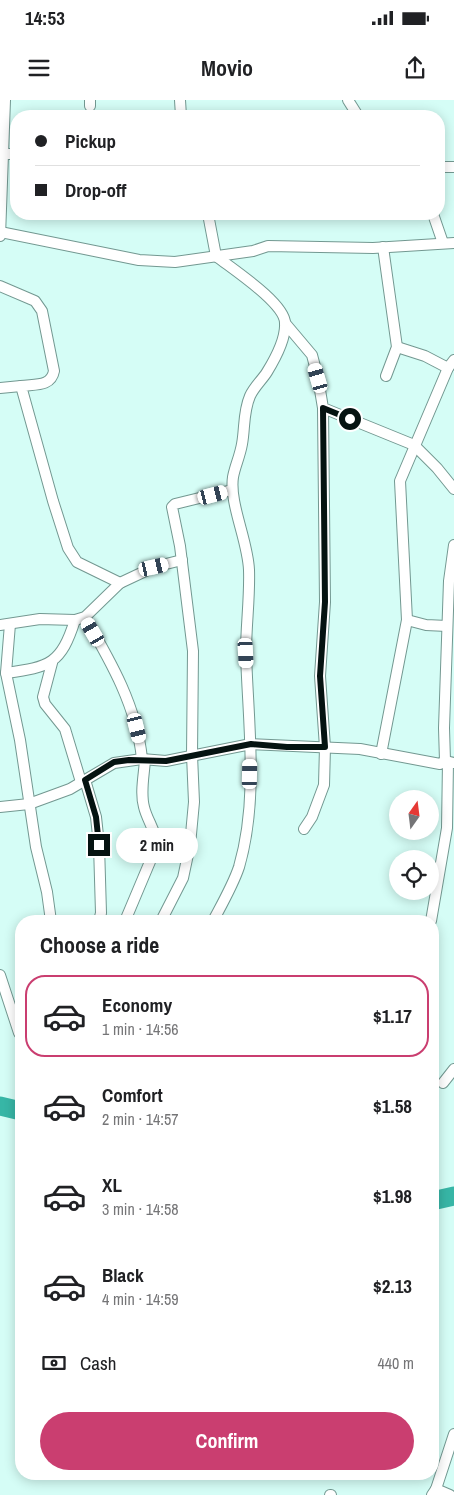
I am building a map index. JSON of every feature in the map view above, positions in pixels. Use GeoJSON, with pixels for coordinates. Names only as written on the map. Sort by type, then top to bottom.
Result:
{"type":"FeatureCollection","features":[{"type":"Feature","properties":{"kind":"street"},"geometry":{"type":"LineString","coordinates":[[0,236],[5,100]]}},
{"type":"Feature","properties":{"kind":"street"},"geometry":{"type":"LineString","coordinates":[[209,220],[216,256],[249,280],[273,302],[284,315],[285,323],[283,338],[275,356],[267,372],[250,395],[244,416],[240,452],[233,476],[232,490],[247,550],[249,570],[246,653],[251,744],[250,788],[246,831],[238,867],[216,915]]}},
{"type":"Feature","properties":{"kind":"street"},"geometry":{"type":"LineString","coordinates":[[435,220],[443,243]]}},
{"type":"Feature","properties":{"kind":"street"},"geometry":{"type":"LineString","coordinates":[[0,232],[139,260],[174,262],[253,251],[268,246],[383,247],[454,243]]}},
{"type":"Feature","properties":{"kind":"street"},"geometry":{"type":"LineString","coordinates":[[383,247],[396,347],[386,376]]}},
{"type":"Feature","properties":{"kind":"street"},"geometry":{"type":"LineString","coordinates":[[0,286],[34,301],[42,311],[54,371],[53,378],[48,383],[0,388]]}},
{"type":"Feature","properties":{"kind":"street"},"geometry":{"type":"LineString","coordinates":[[285,323],[312,355],[323,408],[325,593],[320,676],[325,747],[324,785],[312,816],[304,829]]}},
{"type":"Feature","properties":{"kind":"street"},"geometry":{"type":"LineString","coordinates":[[381,754],[407,620],[400,480],[451,364],[396,347]]}},
{"type":"Feature","properties":{"kind":"street"},"geometry":{"type":"LineString","coordinates":[[21,386],[68,548],[77,562],[120,583]]}},
{"type":"Feature","properties":{"kind":"street"},"geometry":{"type":"LineString","coordinates":[[323,408],[414,445],[437,468],[454,489]]}},
{"type":"Feature","properties":{"kind":"street"},"geometry":{"type":"LineString","coordinates":[[164,915],[182,878],[190,845],[194,802],[192,756],[193,651],[182,560],[172,507],[175,504],[232,490]]}},
{"type":"Feature","properties":{"kind":"street"},"geometry":{"type":"LineString","coordinates":[[432,915],[448,828],[449,762],[444,728],[450,624],[449,581],[454,545]]}},
{"type":"Feature","properties":{"kind":"street"},"geometry":{"type":"LineString","coordinates":[[101,915],[99,845],[96,817],[65,729],[45,704],[43,697],[52,663],[70,637],[80,618],[120,583],[154,567],[182,560]]}},
{"type":"Feature","properties":{"kind":"street"},"geometry":{"type":"LineString","coordinates":[[50,915],[28,804],[20,740],[6,673],[5,625],[40,619],[80,618]]}},
{"type":"Feature","properties":{"kind":"street"},"geometry":{"type":"LineString","coordinates":[[80,618],[109,660],[134,716],[143,760],[142,802],[156,837],[157,845],[128,915]]}},
{"type":"Feature","properties":{"kind":"street"},"geometry":{"type":"LineString","coordinates":[[407,620],[426,625],[450,624]]}},
{"type":"Feature","properties":{"kind":"street"},"geometry":{"type":"LineString","coordinates":[[6,673],[38,668],[52,663]]}},
{"type":"Feature","properties":{"kind":"street"},"geometry":{"type":"LineString","coordinates":[[0,807],[28,804],[70,789],[114,762],[166,761],[251,744],[360,749],[440,764],[449,762]]}},
{"type":"Feature","properties":{"kind":"street"},"geometry":{"type":"LineString","coordinates":[[0,975],[15,1021]]}},
{"type":"Feature","properties":{"kind":"street"},"geometry":{"type":"LineString","coordinates":[[442,1083],[454,1069]]}},
{"type":"Feature","properties":{"kind":"street"},"geometry":{"type":"LineString","coordinates":[[439,1478],[454,1434]]}},
{"type":"Feature","properties":{"kind":"street"},"geometry":{"type":"LineString","coordinates":[[438,1480],[434,1492],[450,1495]]}},
{"type":"Feature","properties":{"kind":"waterway"},"geometry":{"type":"LineString","coordinates":[[0,1106],[15,1110]]}},
{"type":"Feature","properties":{"kind":"waterway"},"geometry":{"type":"LineString","coordinates":[[439,1199],[454,1196]]}},
{"type":"Feature","properties":{"kind":"route"},"geometry":{"type":"LineString","coordinates":[[99,845],[96,817],[85,780],[114,762],[129,760],[166,761],[251,744],[287,747],[325,747],[320,696],[325,602],[323,408],[350,419]]}}]}
